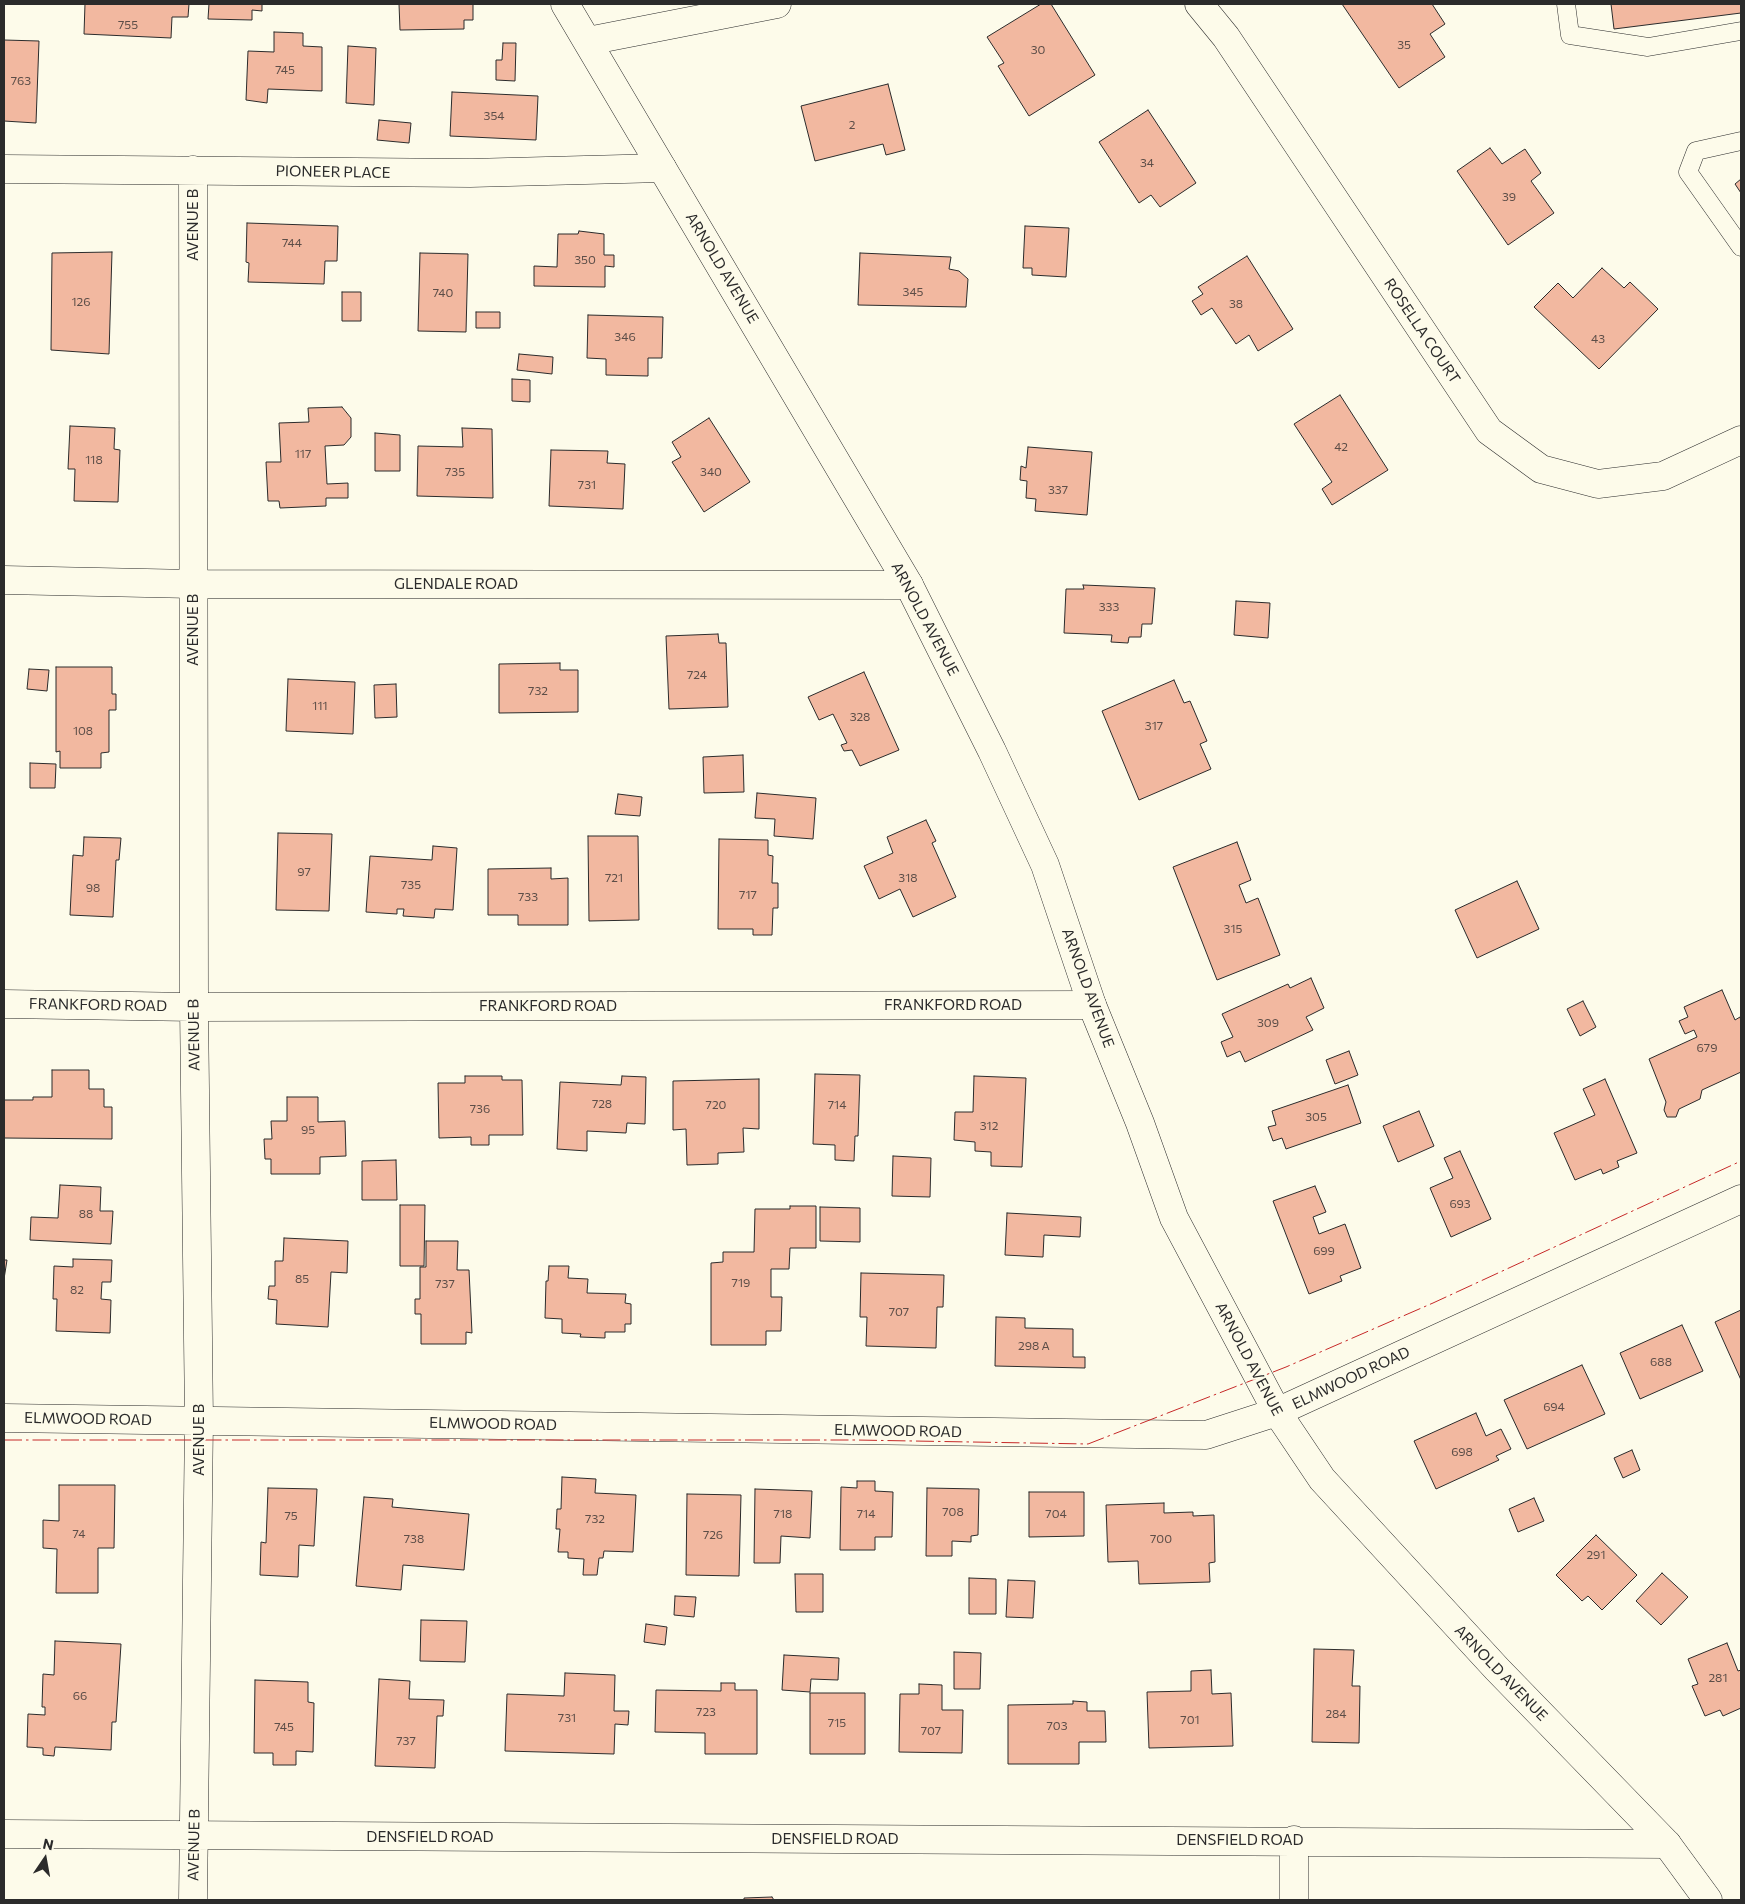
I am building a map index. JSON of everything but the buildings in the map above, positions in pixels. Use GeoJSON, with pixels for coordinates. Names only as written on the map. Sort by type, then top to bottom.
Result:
{"type":"FeatureCollection","features":[{"type":"Feature","properties":{"kind":"street","name":"ARNOLD AVENUE"},"geometry":{"type":"LineString","coordinates":[[565,4],[909,585],[992,750],[1045,865],[1092,1005],[1140,1123],[1174,1218],[1277,1412],[1329,1486],[1496,1669],[1667,1844],[1708,1900]]}},
{"type":"Feature","properties":{"kind":"street"},"geometry":{"type":"LineString","coordinates":[[588,41],[777,4]]}},
{"type":"Feature","properties":{"kind":"street","name":"ROSELLA COURT"},"geometry":{"type":"LineString","coordinates":[[1199,4],[1226,37],[1489,431],[1541,469],[1598,484],[1664,476],[1741,440]]}},
{"type":"Feature","properties":{"kind":"street","name":"PIONEER PLACE"},"geometry":{"type":"LineString","coordinates":[[4,169],[470,173],[662,168]]}},
{"type":"Feature","properties":{"kind":"street","name":"AVENUE B"},"geometry":{"type":"LineString","coordinates":[[193,170],[194,1007],[199,1420],[193,1900]]}},
{"type":"Feature","properties":{"kind":"street","name":"GLENDALE ROAD"},"geometry":{"type":"LineString","coordinates":[[4,580],[193,584],[909,585]]}},
{"type":"Feature","properties":{"kind":"street","name":"FRANKFORD ROAD"},"geometry":{"type":"LineString","coordinates":[[4,1004],[194,1007],[1092,1005]]}},
{"type":"Feature","properties":{"kind":"street","name":"ELMWOOD ROAD"},"geometry":{"type":"LineString","coordinates":[[4,1418],[1206,1435],[1277,1412],[1741,1199]]}},
{"type":"Feature","properties":{"kind":"street","name":"DENSFIELD ROAD"},"geometry":{"type":"LineString","coordinates":[[4,1834],[1294,1840],[1667,1844]]}},
{"type":"Feature","properties":{"kind":"street"},"geometry":{"type":"LineString","coordinates":[[1294,1840],[1294,1900]]}},
{"type":"Feature","properties":{"kind":"lane"},"geometry":{"type":"LineString","coordinates":[[1566,4],[1570,35],[1648,47],[1741,31]]}},
{"type":"Feature","properties":{"kind":"lane"},"geometry":{"type":"LineString","coordinates":[[1741,140],[1696,151],[1688,172],[1741,247]]}},
{"type":"Feature","properties":{"kind":"power"},"geometry":{"type":"LineString","coordinates":[[4,1440],[855,1440],[1088,1444],[1286,1367],[1433,1303],[1741,1161]]}}]}
